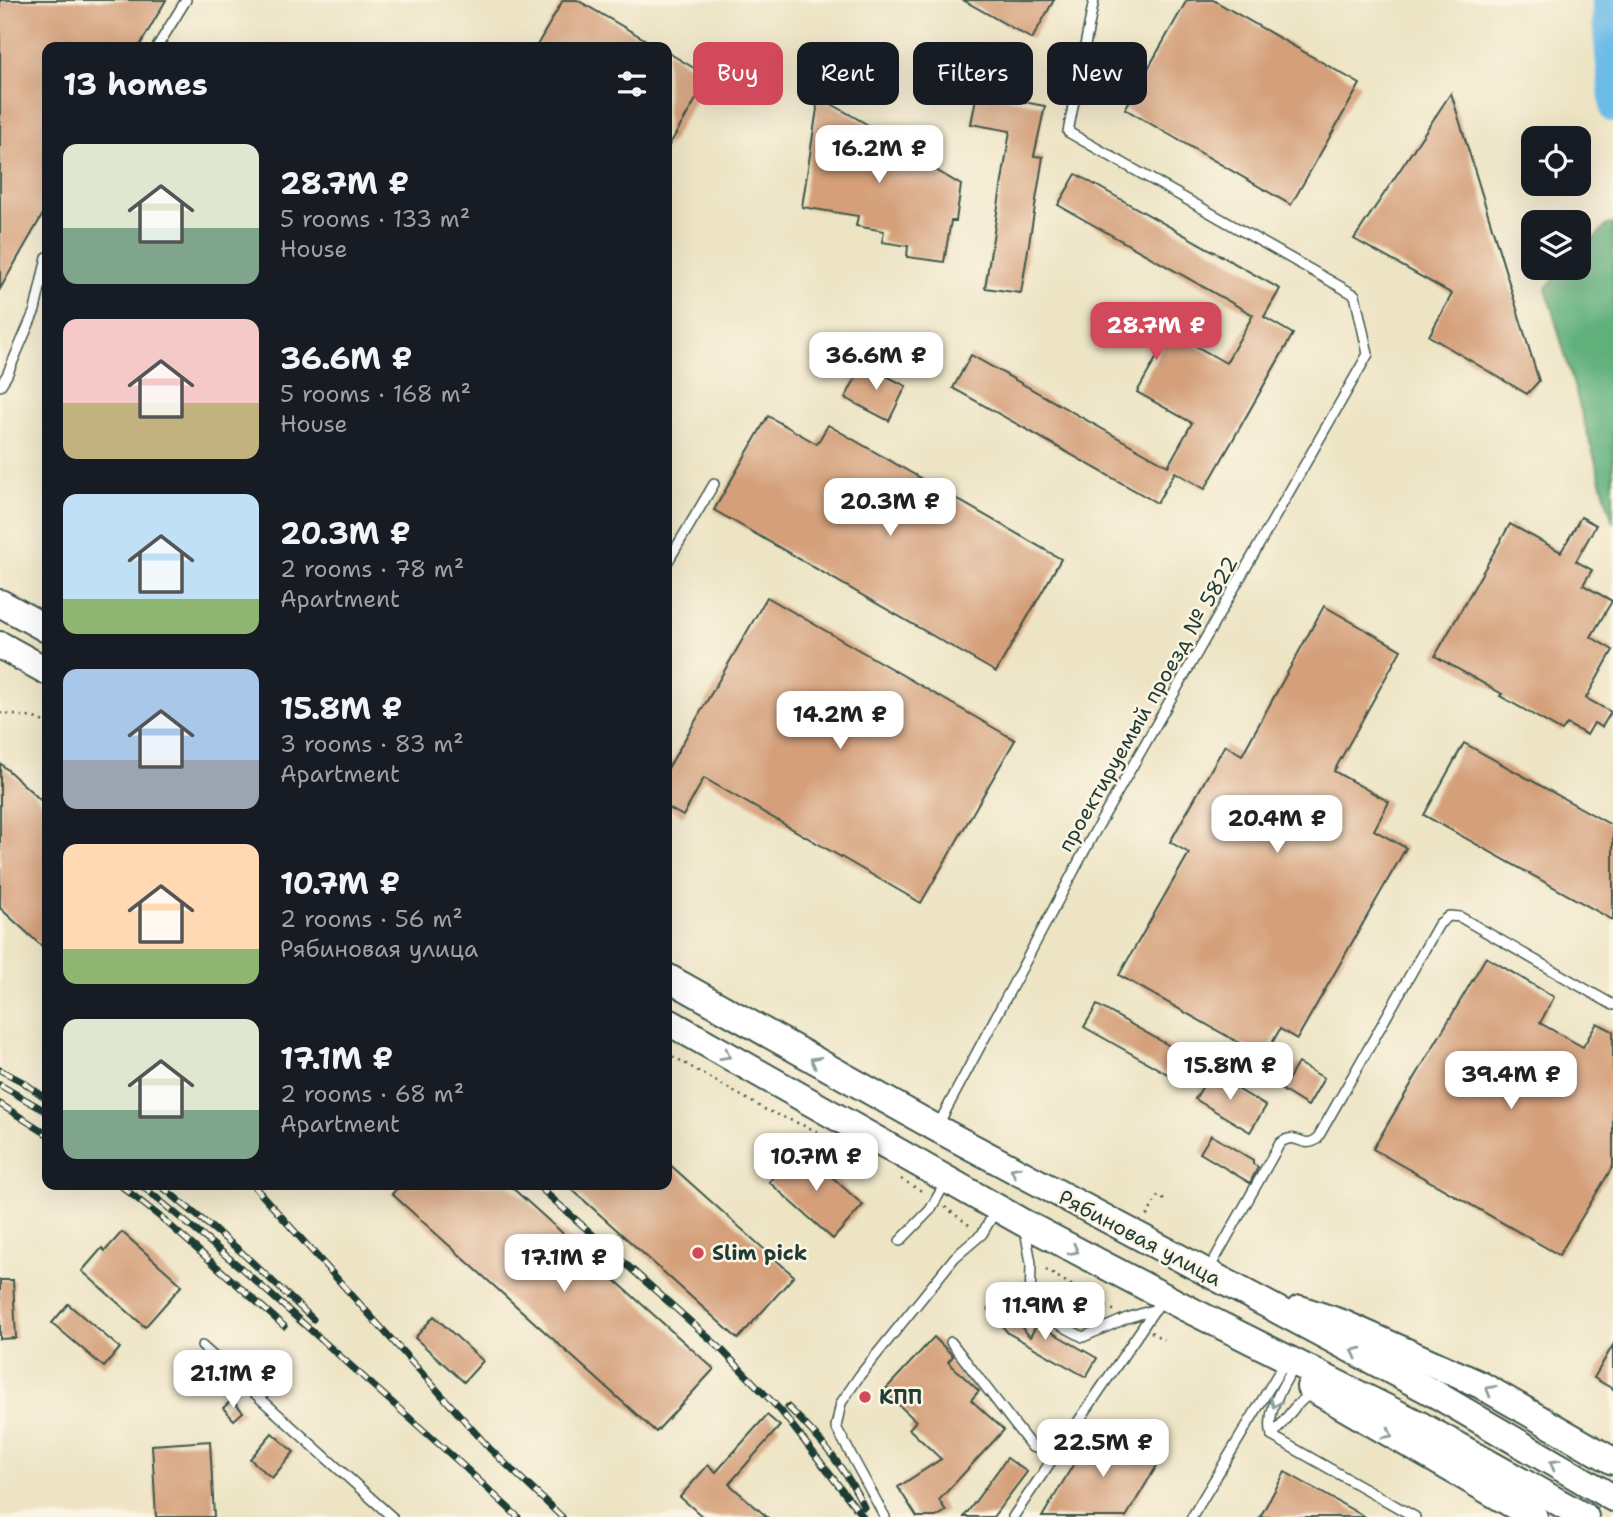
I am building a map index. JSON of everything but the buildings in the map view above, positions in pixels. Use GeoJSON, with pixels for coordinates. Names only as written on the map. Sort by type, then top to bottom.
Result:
{"type":"FeatureCollection","features":[{"type":"Feature","properties":{"kind":"main road"},"geometry":{"type":"LineString","coordinates":[[0,604],[42,626]]}},
{"type":"Feature","properties":{"kind":"main road"},"geometry":{"type":"LineString","coordinates":[[0,645],[42,668]]}},
{"type":"Feature","properties":{"kind":"main road","name":"Рябиновая улица"},"geometry":{"type":"LineString","coordinates":[[672,980],[936,1128],[1437,1395],[1613,1498]]}},
{"type":"Feature","properties":{"kind":"main road","name":"Рябиновая улица"},"geometry":{"type":"LineString","coordinates":[[672,1024],[941,1190],[997,1208],[1159,1303],[1229,1329],[1422,1426],[1585,1517]]}},
{"type":"Feature","properties":{"kind":"main road"},"geometry":{"type":"LineString","coordinates":[[1216,1279],[1342,1323],[1481,1385],[1613,1461]]}},
{"type":"Feature","properties":{"kind":"main road"},"geometry":{"type":"LineString","coordinates":[[1229,1329],[1314,1390],[1534,1517]]}},
{"type":"Feature","properties":{"kind":"lane"},"geometry":{"type":"LineString","coordinates":[[161,42],[186,0]]}},
{"type":"Feature","properties":{"kind":"lane","name":"проектируемый проезд № 5822"},"geometry":{"type":"LineString","coordinates":[[936,1128],[1094,835],[1368,354],[1355,295],[1068,132],[1094,0]]}},
{"type":"Feature","properties":{"kind":"lane"},"geometry":{"type":"LineString","coordinates":[[0,386],[7,376],[35,310],[42,279]]}},
{"type":"Feature","properties":{"kind":"lane"},"geometry":{"type":"LineString","coordinates":[[672,555],[714,484]]}},
{"type":"Feature","properties":{"kind":"lane"},"geometry":{"type":"LineString","coordinates":[[1216,1279],[1280,1143],[1292,1138],[1305,1143],[1312,1143],[1317,1139],[1439,925],[1449,916],[1460,917],[1613,1005]]}},
{"type":"Feature","properties":{"kind":"lane"},"geometry":{"type":"LineString","coordinates":[[900,1241],[930,1210],[941,1190]]}},
{"type":"Feature","properties":{"kind":"lane"},"geometry":{"type":"LineString","coordinates":[[885,1517],[836,1427],[841,1403],[860,1375],[955,1257],[982,1234],[997,1208]]}},
{"type":"Feature","properties":{"kind":"lane"},"geometry":{"type":"LineString","coordinates":[[1022,1222],[1031,1263],[1030,1309],[1083,1337],[1159,1303]]}},
{"type":"Feature","properties":{"kind":"lane"},"geometry":{"type":"LineString","coordinates":[[1013,1517],[1159,1303]]}},
{"type":"Feature","properties":{"kind":"lane"},"geometry":{"type":"LineString","coordinates":[[951,1342],[1032,1447],[1056,1454]]}},
{"type":"Feature","properties":{"kind":"lane"},"geometry":{"type":"LineString","coordinates":[[202,1346],[392,1517]]}},
{"type":"Feature","properties":{"kind":"lane"},"geometry":{"type":"LineString","coordinates":[[1286,1370],[1272,1408],[1269,1426],[1272,1436],[1415,1517]]}},
{"type":"Feature","properties":{"kind":"lane"},"geometry":{"type":"LineString","coordinates":[[1192,1517],[1286,1370]]}},
{"type":"Feature","properties":{"kind":"lane"},"geometry":{"type":"LineString","coordinates":[[1272,1436],[1303,1398],[1314,1390]]}},
{"type":"Feature","properties":{"kind":"path"},"geometry":{"type":"LineString","coordinates":[[0,713],[42,721]]}},
{"type":"Feature","properties":{"kind":"path"},"geometry":{"type":"LineString","coordinates":[[672,1056],[764,1109],[821,1133]]}},
{"type":"Feature","properties":{"kind":"path"},"geometry":{"type":"LineString","coordinates":[[901,1179],[941,1190],[982,1234]]}},
{"type":"Feature","properties":{"kind":"path"},"geometry":{"type":"LineString","coordinates":[[1150,1210],[1158,1196],[1166,1201]]}},
{"type":"Feature","properties":{"kind":"path"},"geometry":{"type":"LineString","coordinates":[[1046,1270],[1127,1318]]}},
{"type":"Feature","properties":{"kind":"path"},"geometry":{"type":"LineString","coordinates":[[1143,1327],[1164,1340]]}},
{"type":"Feature","properties":{"kind":"green space"},"geometry":{"type":"Polygon","coordinates":[[[1613,224],[1613,523],[1546,288],[1554,280],[1591,280],[1591,242],[1607,225],[1613,224]]]}},
{"type":"Feature","properties":{"kind":"waterway"},"geometry":{"type":"LineString","coordinates":[[1605,0],[1613,110]]}},
{"type":"Feature","properties":{"kind":"railway"},"geometry":{"type":"LineString","coordinates":[[0,1070],[42,1095]]}},
{"type":"Feature","properties":{"kind":"railway"},"geometry":{"type":"LineString","coordinates":[[0,1085],[42,1109]]}},
{"type":"Feature","properties":{"kind":"railway"},"geometry":{"type":"LineString","coordinates":[[0,1104],[42,1131]]}},
{"type":"Feature","properties":{"kind":"railway"},"geometry":{"type":"LineString","coordinates":[[126,1190],[284,1326]]}},
{"type":"Feature","properties":{"kind":"railway"},"geometry":{"type":"LineString","coordinates":[[147,1190],[241,1268],[518,1517]]}},
{"type":"Feature","properties":{"kind":"railway"},"geometry":{"type":"LineString","coordinates":[[166,1190],[239,1250],[313,1319]]}},
{"type":"Feature","properties":{"kind":"railway"},"geometry":{"type":"LineString","coordinates":[[257,1190],[490,1449],[562,1517]]}},
{"type":"Feature","properties":{"kind":"railway"},"geometry":{"type":"LineString","coordinates":[[543,1190],[719,1347],[781,1411],[863,1517]]}},
{"type":"Feature","properties":{"kind":"railway"},"geometry":{"type":"LineString","coordinates":[[788,1407],[831,1454],[864,1507]]}},
{"type":"Feature","properties":{"kind":"place","name":"Slim pick"},"geometry":{"type":"Point","coordinates":[698,1253]}},
{"type":"Feature","properties":{"kind":"place","name":"КПП"},"geometry":{"type":"Point","coordinates":[865,1397]}}]}
